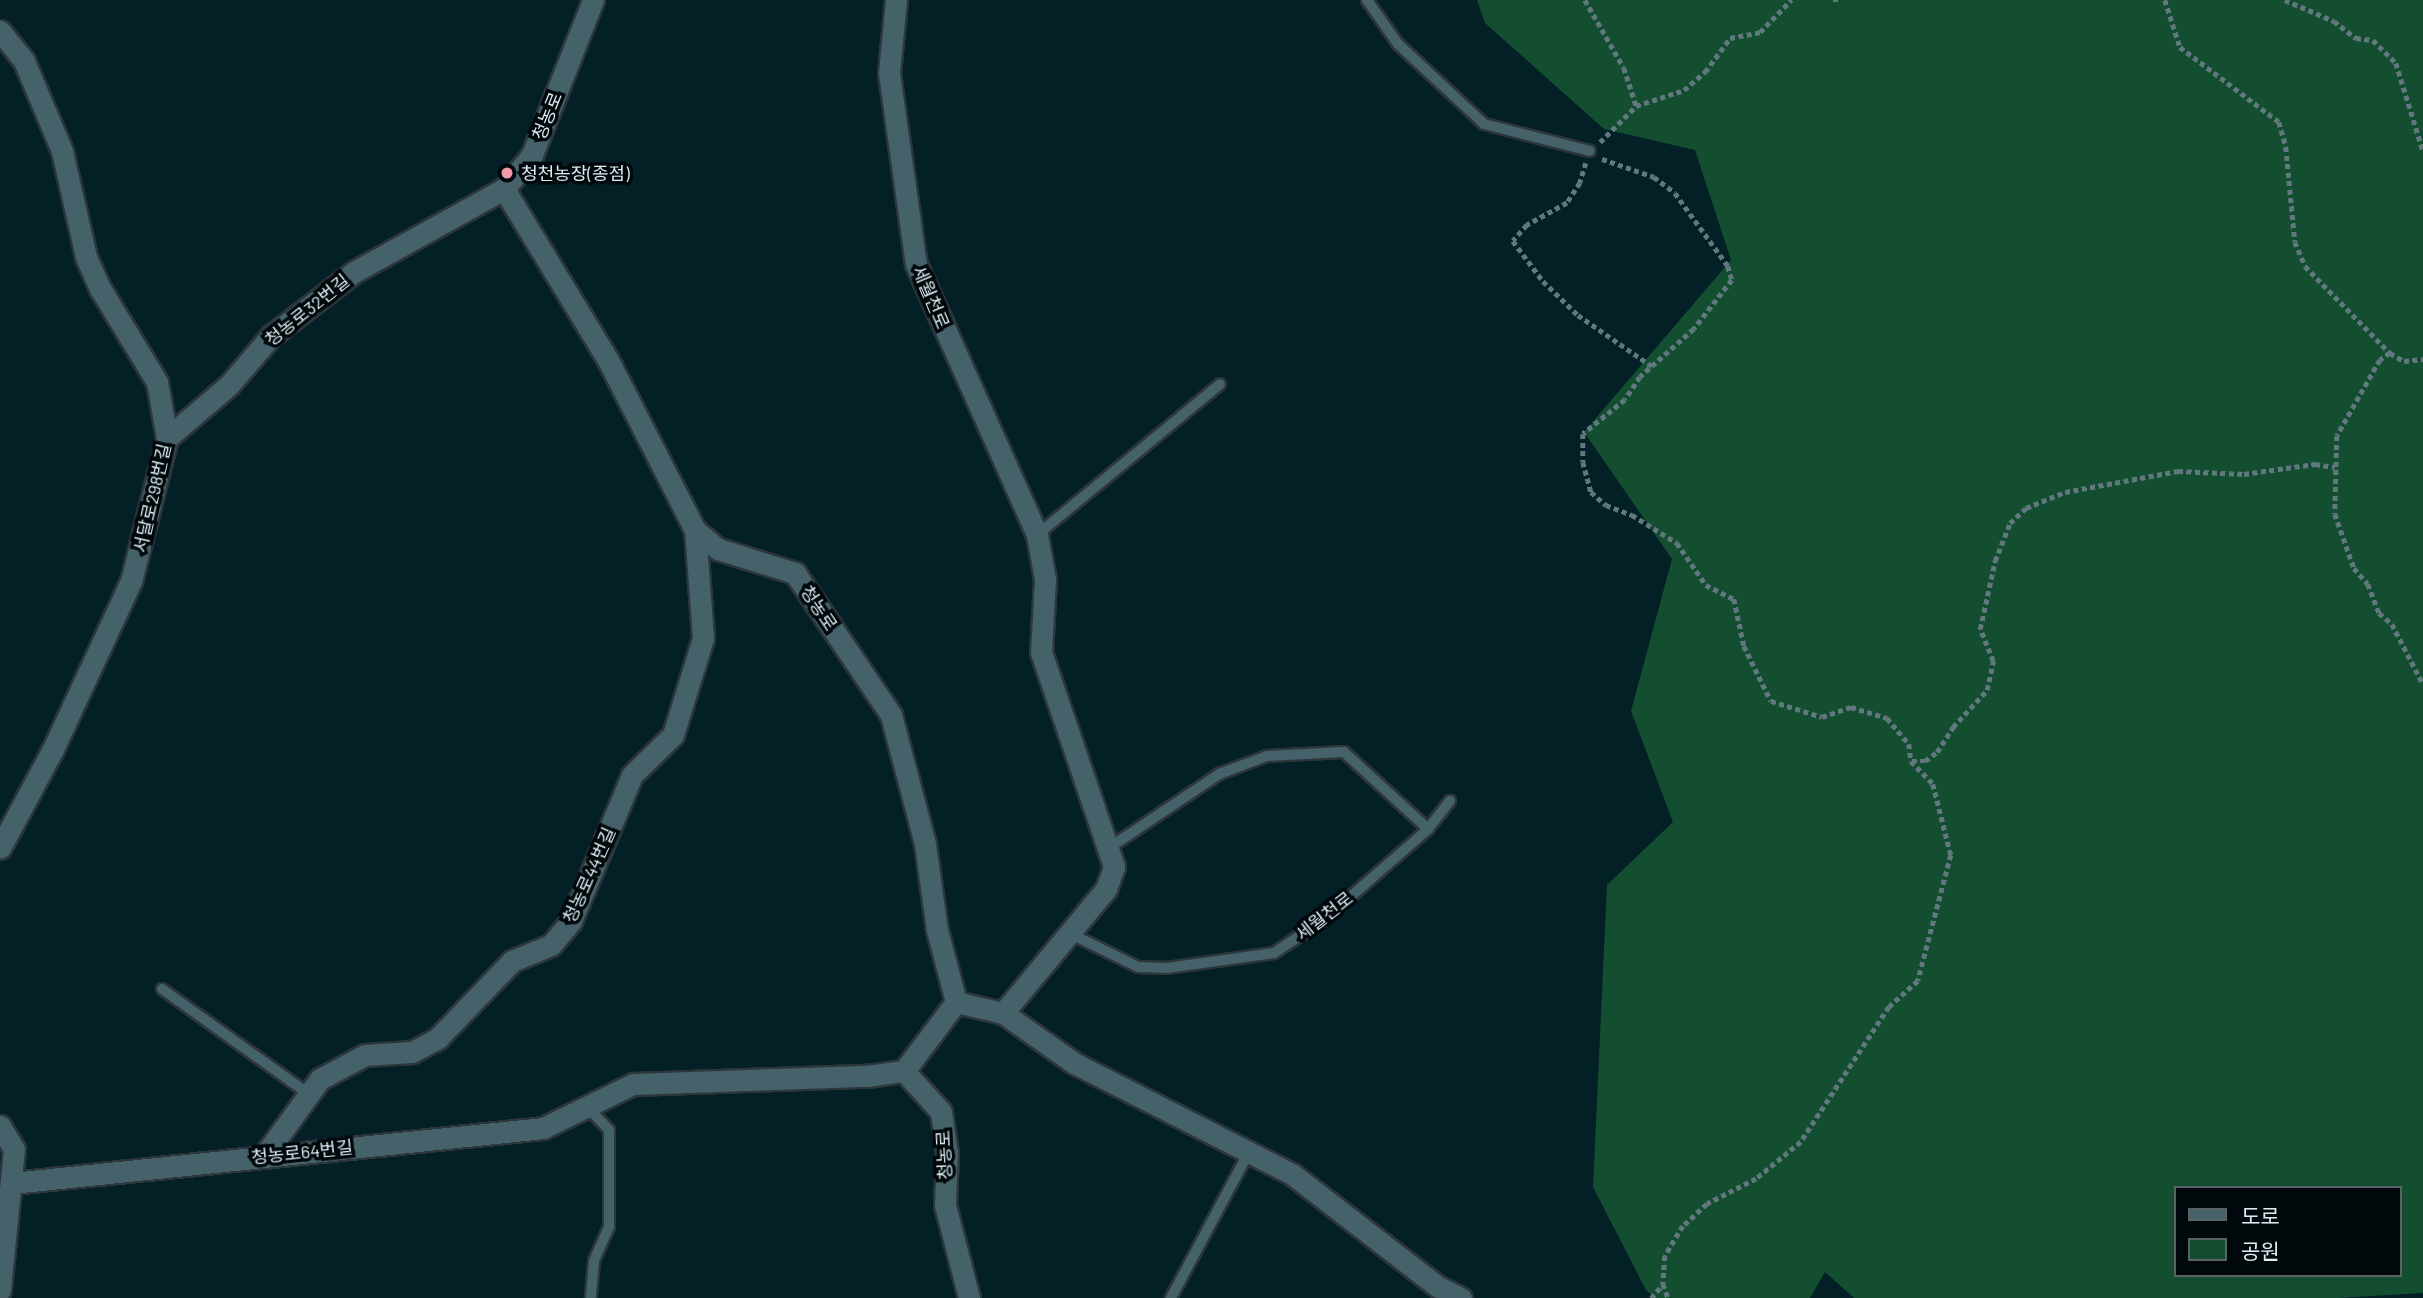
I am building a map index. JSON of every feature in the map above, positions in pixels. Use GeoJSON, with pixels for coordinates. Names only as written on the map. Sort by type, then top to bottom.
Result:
{"type":"FeatureCollection","features":[{"type":"Feature","properties":{"kind":"street","name":"청농로"},"geometry":{"type":"LineString","coordinates":[[593,0],[532,155],[504,189],[608,360],[695,530],[718,549],[795,573],[891,715],[925,844],[937,930],[956,1002]]}},
{"type":"Feature","properties":{"kind":"street","name":"세월천로"},"geometry":{"type":"LineString","coordinates":[[896,0],[888,73],[916,264],[1037,535],[1045,579],[1041,652],[1114,867],[1106,889],[1003,1013]]}},
{"type":"Feature","properties":{"kind":"street","name":"서달로298번길"},"geometry":{"type":"LineString","coordinates":[[0,32],[24,61],[62,151],[86,257],[101,290],[157,382],[167,438],[131,581],[53,749],[0,847]]}},
{"type":"Feature","properties":{"kind":"street","name":"청농로32번길"},"geometry":{"type":"LineString","coordinates":[[167,438],[229,385],[271,336],[354,272],[504,189]]}},
{"type":"Feature","properties":{"kind":"street","name":"청농로44번길"},"geometry":{"type":"LineString","coordinates":[[264,1156],[307,1093],[320,1079],[365,1055],[412,1052],[438,1038],[512,961],[551,945],[571,921],[632,775],[673,735],[681,711],[704,638],[695,530]]}},
{"type":"Feature","properties":{"kind":"street"},"geometry":{"type":"LineString","coordinates":[[904,1070],[956,1002],[1003,1013],[1074,1063],[1292,1174],[1437,1286],[1461,1298]]}},
{"type":"Feature","properties":{"kind":"street","name":"청농로"},"geometry":{"type":"LineString","coordinates":[[904,1070],[941,1112],[947,1153],[946,1205],[969,1298]]}},
{"type":"Feature","properties":{"kind":"street","name":"청농로64번길"},"geometry":{"type":"LineString","coordinates":[[12,1183],[543,1128],[633,1084],[867,1076],[904,1070]]}},
{"type":"Feature","properties":{"kind":"street"},"geometry":{"type":"LineString","coordinates":[[0,1126],[13,1149],[12,1183],[0,1290]]}},
{"type":"Feature","properties":{"kind":"lane"},"geometry":{"type":"LineString","coordinates":[[1367,0],[1398,44],[1484,124],[1590,151]]}},
{"type":"Feature","properties":{"kind":"lane"},"geometry":{"type":"LineString","coordinates":[[1037,535],[1220,384]]}},
{"type":"Feature","properties":{"kind":"lane"},"geometry":{"type":"LineString","coordinates":[[1109,848],[1219,774],[1267,756],[1344,752],[1428,830]]}},
{"type":"Feature","properties":{"kind":"lane","name":"세월천로"},"geometry":{"type":"LineString","coordinates":[[1069,933],[1139,967],[1167,968],[1275,953],[1325,919],[1428,830],[1450,801]]}},
{"type":"Feature","properties":{"kind":"lane"},"geometry":{"type":"LineString","coordinates":[[162,989],[307,1093]]}},
{"type":"Feature","properties":{"kind":"lane"},"geometry":{"type":"LineString","coordinates":[[587,1107],[609,1130],[609,1227],[594,1261],[591,1298]]}},
{"type":"Feature","properties":{"kind":"lane"},"geometry":{"type":"LineString","coordinates":[[1171,1298],[1249,1152]]}},
{"type":"Feature","properties":{"kind":"path"},"geometry":{"type":"LineString","coordinates":[[1585,0],[1624,68],[1636,106]]}},
{"type":"Feature","properties":{"kind":"path"},"geometry":{"type":"LineString","coordinates":[[1653,367],[1578,315],[1543,281],[1513,241],[1527,225],[1566,203],[1580,183],[1590,151],[1636,106],[1684,90],[1705,72],[1730,38],[1760,32],[1791,0]]}},
{"type":"Feature","properties":{"kind":"path"},"geometry":{"type":"LineString","coordinates":[[1833,0],[1841,0]]}},
{"type":"Feature","properties":{"kind":"path"},"geometry":{"type":"LineString","coordinates":[[2165,0],[2179,47],[2279,122],[2286,147],[2295,242],[2305,266],[2390,353],[2404,361],[2423,359]]}},
{"type":"Feature","properties":{"kind":"path"},"geometry":{"type":"LineString","coordinates":[[2285,0],[2334,21],[2356,38],[2373,40],[2396,63],[2423,151]]}},
{"type":"Feature","properties":{"kind":"path"},"geometry":{"type":"LineString","coordinates":[[1590,151],[1617,168],[1654,177],[1675,193],[1728,266],[1732,281],[1694,329],[1653,367],[1625,400],[1583,434],[1583,462],[1591,492],[1606,505],[1632,515],[1677,543],[1706,585],[1734,599],[1744,646],[1771,701],[1822,717],[1851,707],[1887,718],[1909,744],[1911,761],[1933,784],[1951,855],[1918,981],[1889,1007],[1801,1142],[1756,1179],[1707,1204],[1683,1226],[1665,1256],[1662,1284],[1668,1298]]}},
{"type":"Feature","properties":{"kind":"path"},"geometry":{"type":"LineString","coordinates":[[2390,353],[2380,360],[2344,419],[2337,436],[2334,514],[2344,548],[2423,684]]}},
{"type":"Feature","properties":{"kind":"path"},"geometry":{"type":"LineString","coordinates":[[1911,761],[1925,761],[1937,752],[1953,727],[1987,690],[1993,661],[1980,629],[1995,561],[2010,523],[2026,508],[2065,492],[2178,471],[2244,474],[2315,464],[2334,467]]}},
{"type":"Feature","properties":{"kind":"path"},"geometry":{"type":"LineString","coordinates":[[1651,1298],[1662,1284]]}},
{"type":"Feature","properties":{"kind":"green space"},"geometry":{"type":"Polygon","coordinates":[[[1477,0],[2423,0],[2423,1293],[2338,1298],[1854,1298],[1825,1272],[1810,1298],[1655,1298],[1646,1290],[1593,1187],[1607,885],[1673,822],[1631,711],[1672,559],[1584,432],[1731,260],[1695,150],[1604,129],[1485,23],[1477,0]]]}},
{"type":"Feature","properties":{"kind":"place","name":"청천농장(종점)"},"geometry":{"type":"Point","coordinates":[507,173]}}]}
